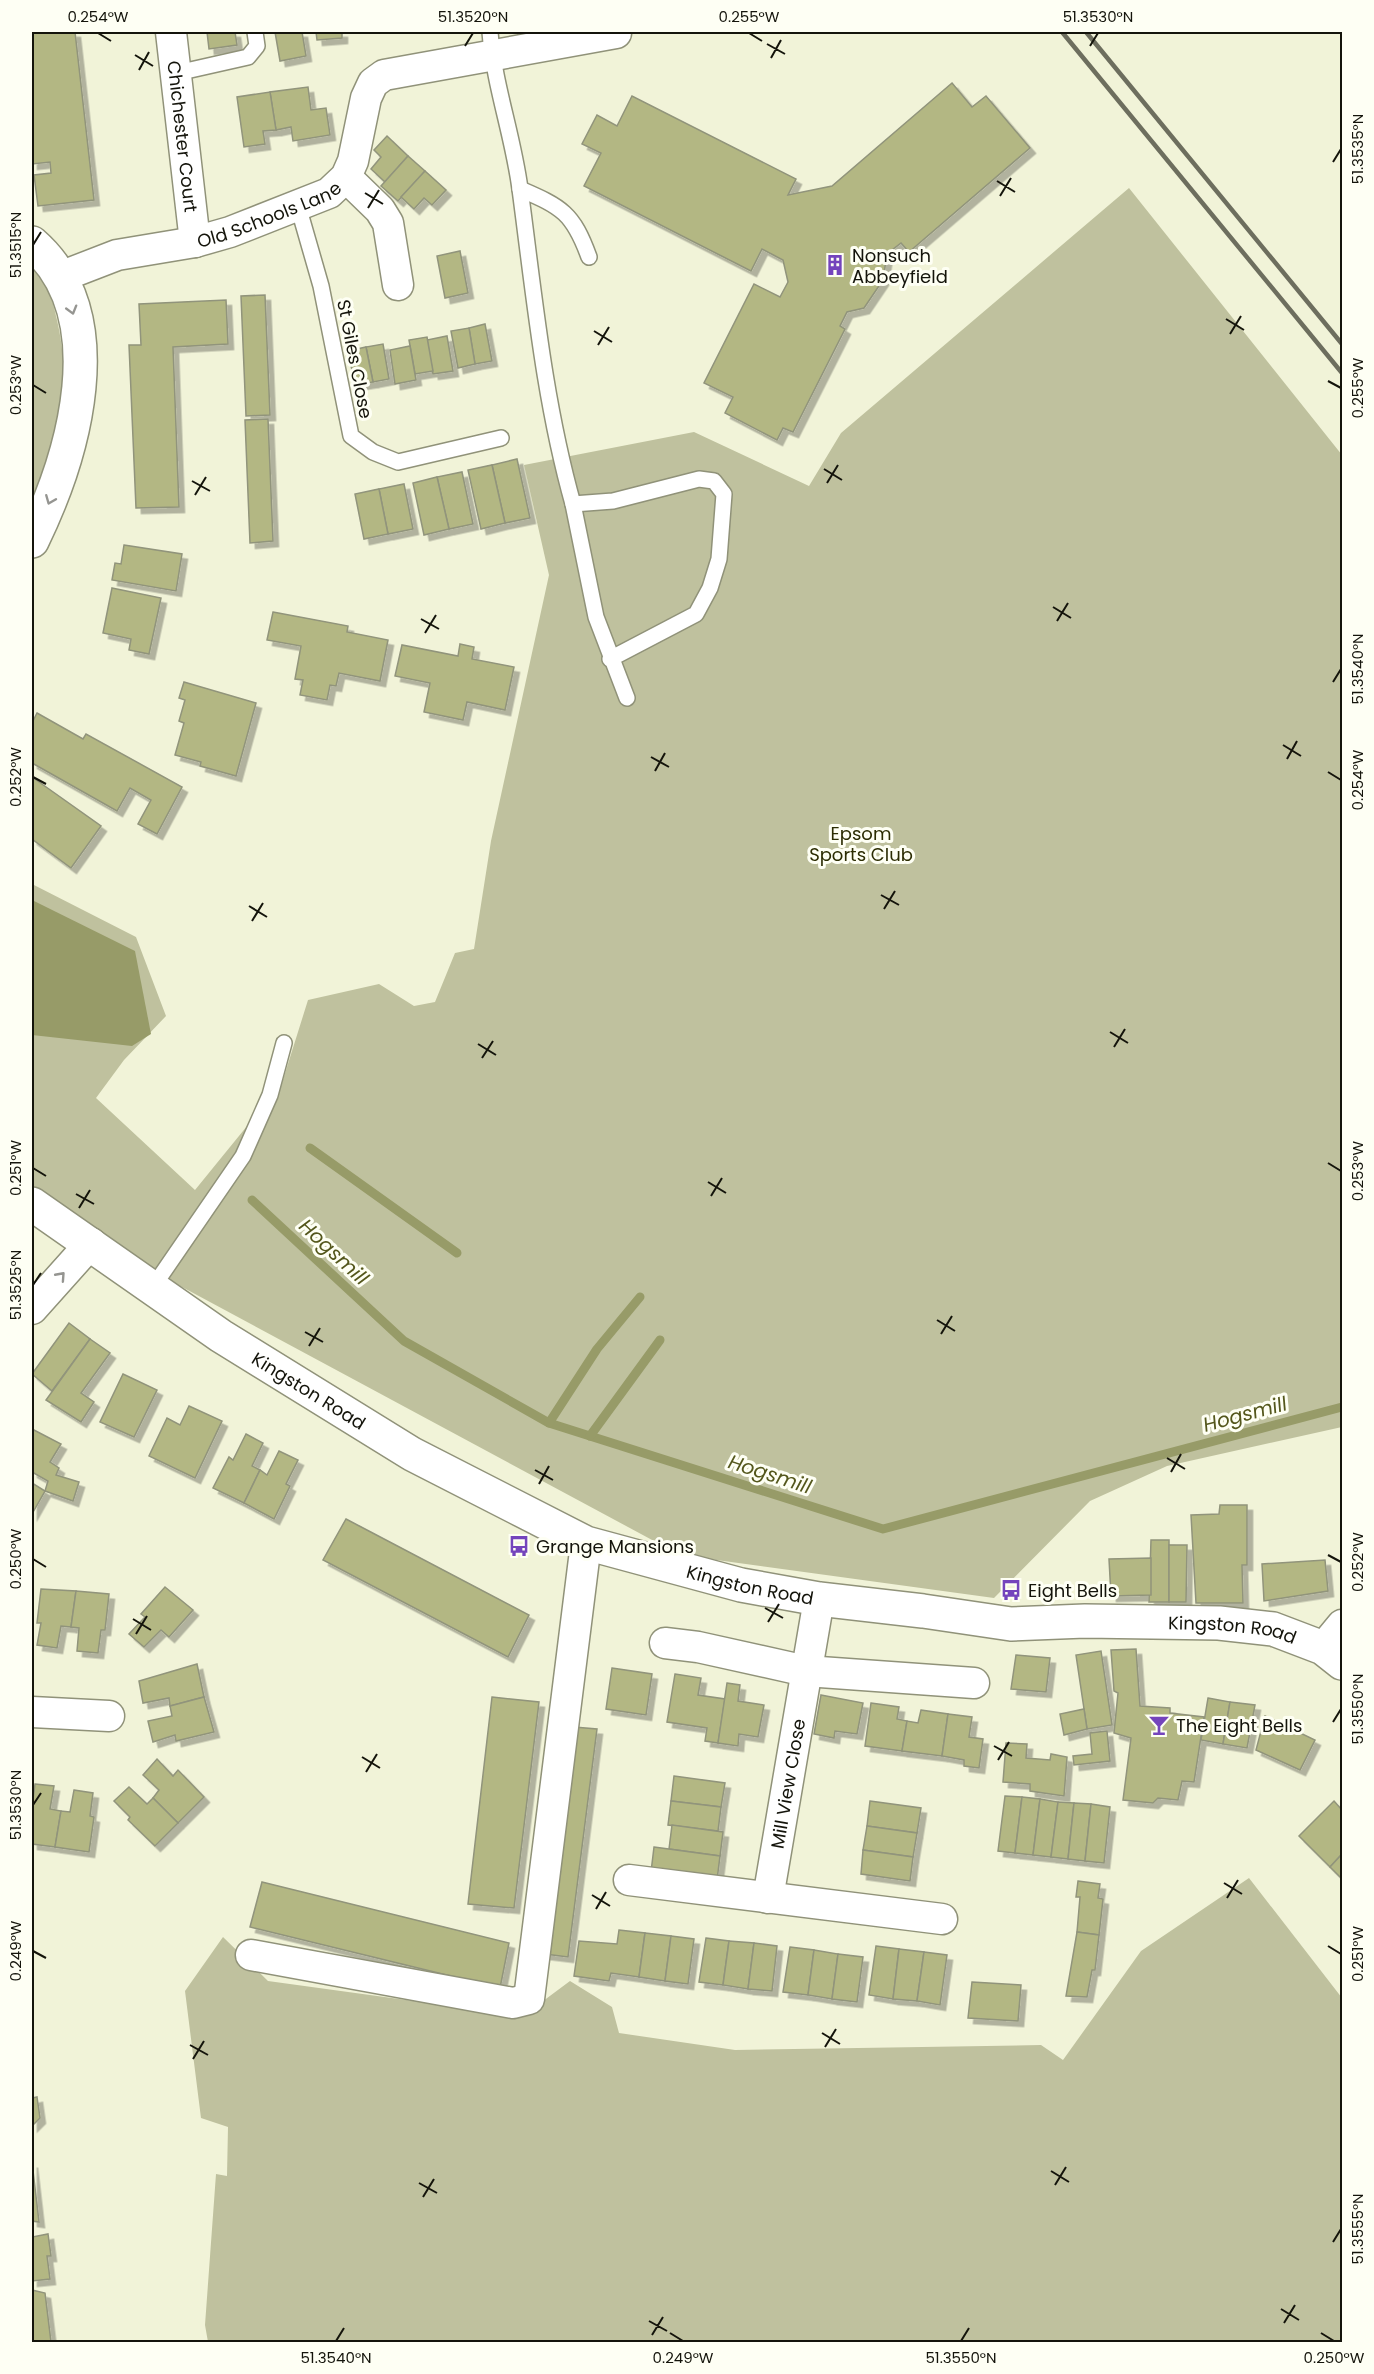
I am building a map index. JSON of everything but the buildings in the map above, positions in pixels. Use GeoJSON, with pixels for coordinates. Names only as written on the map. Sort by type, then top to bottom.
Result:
{"type":"FeatureCollection","features":[{"type":"Feature","properties":{"kind":"street","name":"Chichester Court"},"geometry":{"type":"LineString","coordinates":[[171,32],[195,242]]}},
{"type":"Feature","properties":{"kind":"street","name":"Old Schools Lane"},"geometry":{"type":"LineString","coordinates":[[60,277],[117,255],[195,242],[329,193],[346,177],[353,161],[366,98],[373,83],[384,75],[491,44],[603,34]]}},
{"type":"Feature","properties":{"kind":"street"},"geometry":{"type":"LineString","coordinates":[[346,177],[380,210],[388,223],[398,285]]}},
{"type":"Feature","properties":{"kind":"street"},"geometry":{"type":"LineString","coordinates":[[32,243],[46,256],[60,277],[76,324],[80,348],[79,389],[59,477],[32,541]]}},
{"type":"Feature","properties":{"kind":"street","name":"Kingston Road"},"geometry":{"type":"LineString","coordinates":[[32,1204],[91,1243],[221,1336],[412,1454],[586,1543],[741,1585],[819,1599],[1011,1624],[1085,1621],[1219,1623],[1273,1629],[1336,1645]]}},
{"type":"Feature","properties":{"kind":"street"},"geometry":{"type":"LineString","coordinates":[[32,1309],[91,1243]]}},
{"type":"Feature","properties":{"kind":"street"},"geometry":{"type":"LineString","coordinates":[[252,1955],[513,2003],[529,1999],[586,1543]]}},
{"type":"Feature","properties":{"kind":"street","name":"Mill View Close"},"geometry":{"type":"LineString","coordinates":[[768,1898],[819,1599]]}},
{"type":"Feature","properties":{"kind":"street"},"geometry":{"type":"LineString","coordinates":[[665,1643],[698,1647],[806,1671],[974,1683]]}},
{"type":"Feature","properties":{"kind":"street"},"geometry":{"type":"LineString","coordinates":[[32,1712],[109,1716]]}},
{"type":"Feature","properties":{"kind":"street"},"geometry":{"type":"LineString","coordinates":[[629,1880],[942,1919]]}},
{"type":"Feature","properties":{"kind":"lane"},"geometry":{"type":"LineString","coordinates":[[177,73],[248,57],[257,46],[255,32]]}},
{"type":"Feature","properties":{"kind":"lane"},"geometry":{"type":"LineString","coordinates":[[491,44],[520,189],[524,234],[560,458],[573,504],[596,617],[610,659],[627,698]]}},
{"type":"Feature","properties":{"kind":"lane"},"geometry":{"type":"LineString","coordinates":[[520,189],[559,208],[572,219],[589,256]]}},
{"type":"Feature","properties":{"kind":"lane","name":"St Giles Close"},"geometry":{"type":"LineString","coordinates":[[298,206],[321,286],[351,436],[373,452],[398,462],[501,438]]}},
{"type":"Feature","properties":{"kind":"lane"},"geometry":{"type":"LineString","coordinates":[[573,504],[613,501],[699,479],[714,481],[724,494],[719,559],[710,588],[696,614],[610,659]]}},
{"type":"Feature","properties":{"kind":"lane"},"geometry":{"type":"LineString","coordinates":[[153,1287],[243,1155],[270,1095],[284,1043]]}},
{"type":"Feature","properties":{"kind":"green space","name":"Epsom Sports Club"},"geometry":{"type":"Polygon","coordinates":[[[1129,188],[1342,455],[1342,1427],[1167,1466],[1090,1501],[994,1598],[680,1555],[143,1266],[32,1186],[32,884],[136,937],[166,1016],[124,1060],[96,1098],[195,1190],[282,1083],[308,1000],[379,984],[414,1006],[435,1002],[455,953],[474,949],[491,841],[549,575],[524,465],[694,432],[809,486],[841,433],[1129,188]]]}},
{"type":"Feature","properties":{"kind":"green space"},"geometry":{"type":"Polygon","coordinates":[[[32,268],[45,285],[57,320],[64,369],[64,393],[51,463],[32,508],[32,268]]]}},
{"type":"Feature","properties":{"kind":"green space"},"geometry":{"type":"Polygon","coordinates":[[[1249,1878],[1342,1998],[1342,2342],[208,2342],[205,2325],[216,2174],[227,2176],[228,2127],[201,2118],[185,1991],[223,1937],[268,1981],[523,2016],[570,1981],[612,2007],[619,2033],[735,2050],[1041,2045],[1063,2060],[1141,1951],[1249,1878]]]}},
{"type":"Feature","properties":{"kind":"shaded area"},"geometry":{"type":"Polygon","coordinates":[[[32,900],[135,951],[151,1034],[132,1046],[32,1035],[32,900]]]}},
{"type":"Feature","properties":{"kind":"waterway"},"geometry":{"type":"LineString","coordinates":[[310,1148],[457,1253]]}},
{"type":"Feature","properties":{"kind":"waterway","name":"Hogsmill"},"geometry":{"type":"LineString","coordinates":[[252,1200],[404,1341],[549,1423],[883,1529],[1342,1407]]}},
{"type":"Feature","properties":{"kind":"waterway"},"geometry":{"type":"LineString","coordinates":[[549,1423],[597,1349],[640,1297]]}},
{"type":"Feature","properties":{"kind":"waterway"},"geometry":{"type":"LineString","coordinates":[[590,1436],[660,1340]]}},
{"type":"Feature","properties":{"kind":"railway"},"geometry":{"type":"LineString","coordinates":[[1062,32],[1342,373]]}},
{"type":"Feature","properties":{"kind":"railway"},"geometry":{"type":"LineString","coordinates":[[1086,32],[1342,344]]}},
{"type":"Feature","properties":{"kind":"place","name":"Nonsuch Abbeyfield"},"geometry":{"type":"Point","coordinates":[835,265]}},
{"type":"Feature","properties":{"kind":"place","name":"Grange Mansions"},"geometry":{"type":"Point","coordinates":[519,1546]}},
{"type":"Feature","properties":{"kind":"place","name":"Eight Bells"},"geometry":{"type":"Point","coordinates":[1011,1590]}},
{"type":"Feature","properties":{"kind":"place","name":"The Eight Bells"},"geometry":{"type":"Point","coordinates":[1159,1725]}}]}
